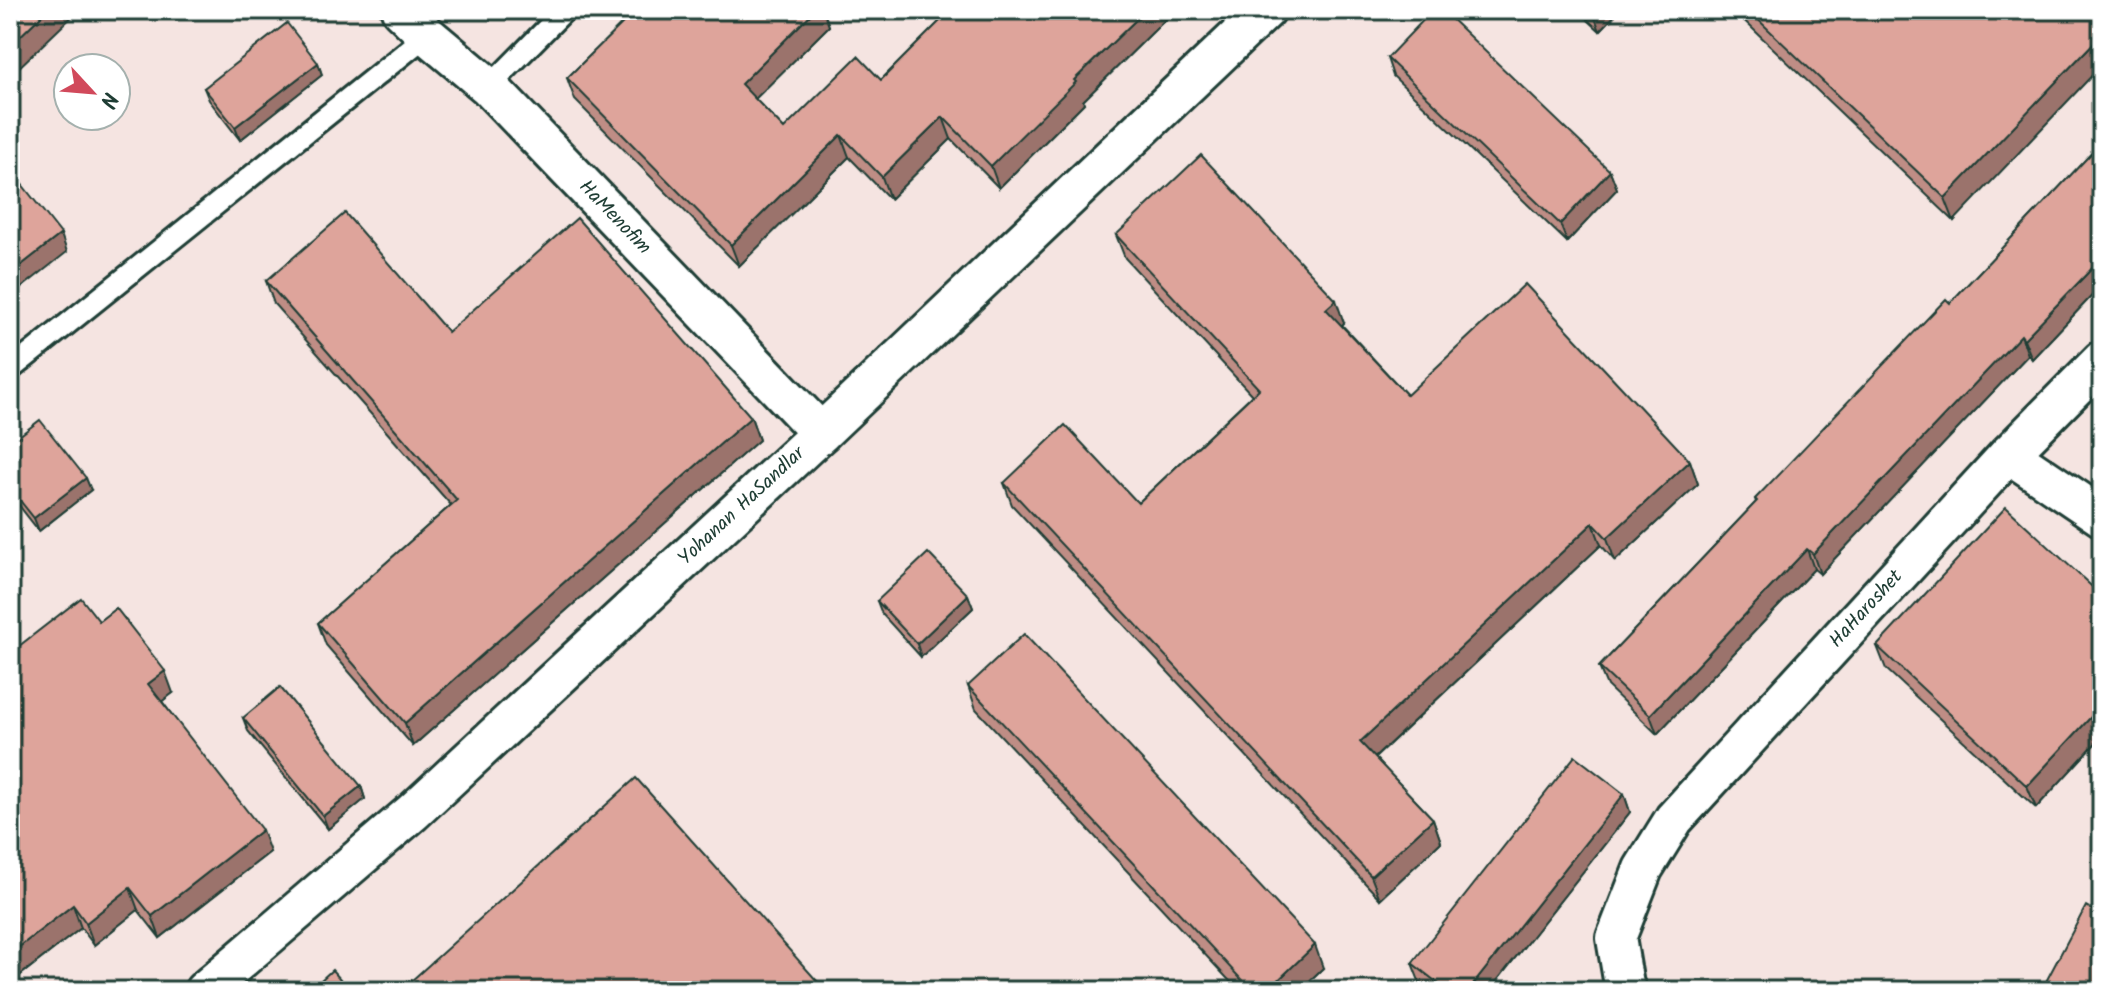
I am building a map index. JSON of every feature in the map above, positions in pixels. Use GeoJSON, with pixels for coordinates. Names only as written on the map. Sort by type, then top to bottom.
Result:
{"type":"FeatureCollection","features":[{"type":"Feature","properties":{"kind":"street","name":"Yohanan HaSandlar"},"geometry":{"type":"LineString","coordinates":[[204,991],[413,812],[821,433],[1266,10]]}},
{"type":"Feature","properties":{"kind":"street","name":"HaMenofim"},"geometry":{"type":"LineString","coordinates":[[414,23],[489,87],[821,433]]}},
{"type":"Feature","properties":{"kind":"street","name":"HaHaroshet"},"geometry":{"type":"LineString","coordinates":[[1627,991],[1616,938],[1643,869],[1674,819],[2009,454],[2102,360]]}},
{"type":"Feature","properties":{"kind":"street"},"geometry":{"type":"LineString","coordinates":[[2009,454],[2102,517]]}},
{"type":"Feature","properties":{"kind":"lane"},"geometry":{"type":"LineString","coordinates":[[489,87],[565,10]]}},
{"type":"Feature","properties":{"kind":"lane"},"geometry":{"type":"LineString","coordinates":[[10,370],[414,23]]}},
{"type":"Feature","properties":{"kind":"shaded area"},"geometry":{"type":"Polygon","coordinates":[[[10,10],[2102,10],[2102,991],[10,991],[10,10]]]}},
{"type":"Feature","properties":{"kind":"building"},"geometry":{"type":"Polygon","coordinates":[[[10,10],[47,10],[10,46],[10,10]]]}},
{"type":"Feature","properties":{"kind":"building"},"geometry":{"type":"Polygon","coordinates":[[[636,10],[815,10],[741,84],[784,129],[858,56],[881,80],[951,10],[1146,10],[991,166],[943,117],[882,177],[841,135],[731,245],[567,78],[636,10]]]}},
{"type":"Feature","properties":{"kind":"building"},"geometry":{"type":"Polygon","coordinates":[[[1433,10],[1442,10],[1610,171],[1560,224],[1387,58],[1433,10]]]}},
{"type":"Feature","properties":{"kind":"building"},"geometry":{"type":"Polygon","coordinates":[[[1748,10],[2102,10],[2102,34],[1945,198],[1748,10]]]}},
{"type":"Feature","properties":{"kind":"building"},"geometry":{"type":"Polygon","coordinates":[[[287,23],[318,63],[235,127],[204,88],[287,23]]]}},
{"type":"Feature","properties":{"kind":"building"},"geometry":{"type":"Polygon","coordinates":[[[2102,142],[2102,258],[2024,339],[2021,335],[1813,554],[1807,549],[1650,715],[1599,667],[1946,299],[1950,303],[2102,142]]]}},
{"type":"Feature","properties":{"kind":"building"},"geometry":{"type":"Polygon","coordinates":[[[1201,155],[1336,300],[1326,309],[1407,395],[1525,284],[1690,461],[1607,538],[1593,523],[1360,742],[1433,819],[1371,876],[1004,483],[1065,425],[1138,503],[1259,389],[1116,235],[1201,155]]]}},
{"type":"Feature","properties":{"kind":"building"},"geometry":{"type":"Polygon","coordinates":[[[10,169],[61,234],[10,274],[10,169]]]}},
{"type":"Feature","properties":{"kind":"building"},"geometry":{"type":"Polygon","coordinates":[[[345,213],[448,332],[577,218],[751,417],[405,723],[318,623],[457,500],[266,281],[345,213]]]}},
{"type":"Feature","properties":{"kind":"building"},"geometry":{"type":"Polygon","coordinates":[[[40,420],[86,478],[34,518],[10,488],[10,443],[40,420]]]}},
{"type":"Feature","properties":{"kind":"building"},"geometry":{"type":"Polygon","coordinates":[[[2006,507],[2102,596],[2102,705],[2027,786],[1877,646],[2006,507]]]}},
{"type":"Feature","properties":{"kind":"building"},"geometry":{"type":"Polygon","coordinates":[[[928,553],[968,595],[917,644],[877,601],[928,553]]]}},
{"type":"Feature","properties":{"kind":"building"},"geometry":{"type":"Polygon","coordinates":[[[81,598],[99,621],[116,608],[165,671],[148,684],[262,830],[152,916],[130,888],[86,923],[73,905],[10,954],[10,653],[81,598]]]}},
{"type":"Feature","properties":{"kind":"building"},"geometry":{"type":"Polygon","coordinates":[[[1024,634],[1315,945],[1267,991],[1252,991],[968,686],[1024,634]]]}},
{"type":"Feature","properties":{"kind":"building"},"geometry":{"type":"Polygon","coordinates":[[[280,687],[361,786],[323,816],[243,718],[280,687]]]}},
{"type":"Feature","properties":{"kind":"building"},"geometry":{"type":"Polygon","coordinates":[[[1575,756],[1624,794],[1468,991],[1448,991],[1412,963],[1575,756]]]}},
{"type":"Feature","properties":{"kind":"building"},"geometry":{"type":"Polygon","coordinates":[[[636,778],[826,991],[400,991],[636,778]]]}},
{"type":"Feature","properties":{"kind":"building"},"geometry":{"type":"Polygon","coordinates":[[[2086,906],[2102,915],[2102,991],[2041,991],[2086,906]]]}},
{"type":"Feature","properties":{"kind":"building"},"geometry":{"type":"Polygon","coordinates":[[[332,970],[351,991],[309,991],[332,970]]]}}]}
